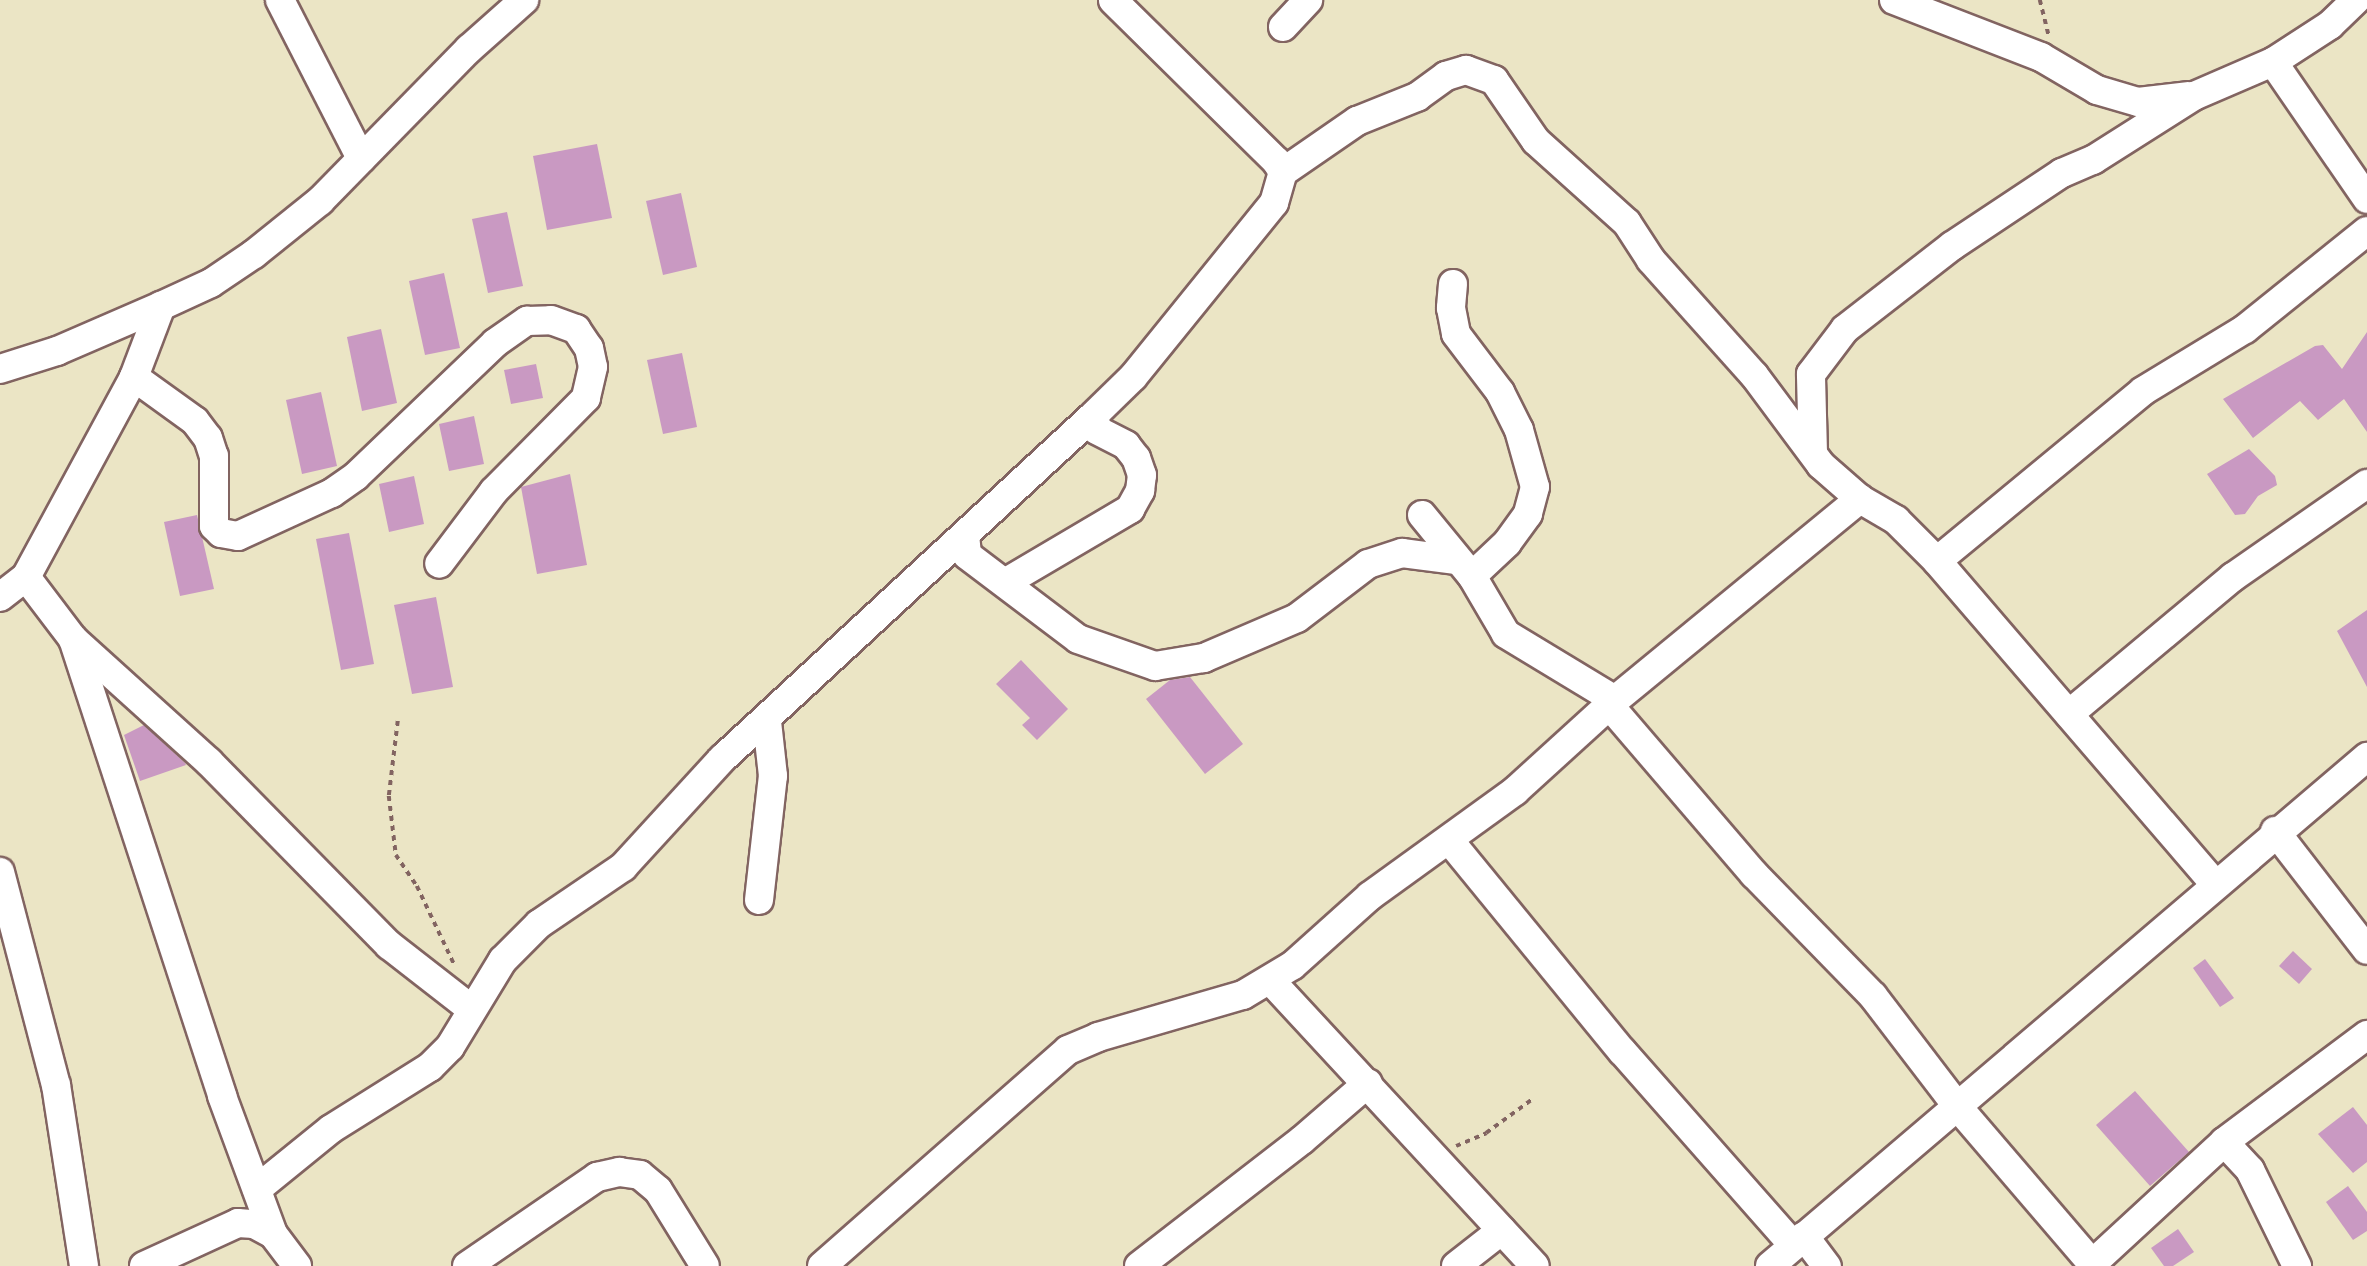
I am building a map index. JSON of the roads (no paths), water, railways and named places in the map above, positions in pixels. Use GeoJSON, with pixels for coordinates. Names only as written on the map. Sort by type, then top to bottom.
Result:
{"type":"FeatureCollection","features":[{"type":"Feature","properties":{"kind":"street"},"geometry":{"type":"LineString","coordinates":[[280,0],[361,158]]}},
{"type":"Feature","properties":{"kind":"street"},"geometry":{"type":"LineString","coordinates":[[0,369],[57,351],[161,306],[211,283],[254,254],[320,201],[524,0]]}},
{"type":"Feature","properties":{"kind":"street"},"geometry":{"type":"LineString","coordinates":[[1114,0],[1283,172]]}},
{"type":"Feature","properties":{"kind":"street"},"geometry":{"type":"LineString","coordinates":[[1283,27],[1308,0]]}},
{"type":"Feature","properties":{"kind":"street"},"geometry":{"type":"LineString","coordinates":[[1894,0],[2041,57],[2097,90],[2138,102],[2194,96]]}},
{"type":"Feature","properties":{"kind":"street"},"geometry":{"type":"LineString","coordinates":[[1813,453],[1811,374],[1844,329],[1952,246],[2194,96],[2273,62],[2330,25],[2356,0]]}},
{"type":"Feature","properties":{"kind":"street"},"geometry":{"type":"LineString","coordinates":[[2273,62],[2367,199]]}},
{"type":"Feature","properties":{"kind":"street"},"geometry":{"type":"LineString","coordinates":[[257,1189],[331,1129],[430,1067],[450,1047],[475,1000],[503,960],[539,924],[623,867],[722,759],[767,722],[1133,377],[1255,229],[1279,194],[1283,172],[1357,121],[1417,97],[1446,76],[1466,70],[1485,74],[1536,141],[1627,223],[1651,260],[1754,375],[1813,453],[1860,499],[1896,520],[1937,561],[2214,883]]}},
{"type":"Feature","properties":{"kind":"street"},"geometry":{"type":"LineString","coordinates":[[1937,561],[2143,391],[2245,329],[2367,231]]}},
{"type":"Feature","properties":{"kind":"street"},"geometry":{"type":"LineString","coordinates":[[965,535],[968,555],[1008,581],[1025,601],[1078,639],[1155,666],[1204,658],[1297,618],[1368,564],[1402,553],[1464,568],[1507,543],[1528,514],[1535,487],[1520,430],[1500,392],[1456,334],[1451,308],[1453,284]]}},
{"type":"Feature","properties":{"kind":"street"},"geometry":{"type":"LineString","coordinates":[[0,597],[26,577],[134,377],[161,306]]}},
{"type":"Feature","properties":{"kind":"street"},"geometry":{"type":"LineString","coordinates":[[134,377],[195,421],[208,438],[214,456],[215,526],[221,533],[237,536],[332,493],[356,476],[495,343],[527,321],[551,320],[576,329],[589,348],[593,367],[586,398],[494,491],[439,564]]}},
{"type":"Feature","properties":{"kind":"street"},"geometry":{"type":"LineString","coordinates":[[1008,581],[1130,509],[1140,491],[1142,475],[1136,458],[1126,445],[1097,430],[1094,415]]}},
{"type":"Feature","properties":{"kind":"street"},"geometry":{"type":"LineString","coordinates":[[2069,714],[2232,577],[2367,484]]}},
{"type":"Feature","properties":{"kind":"street"},"geometry":{"type":"LineString","coordinates":[[822,1266],[1044,1067],[1068,1050],[1098,1037],[1243,995],[1271,981],[1370,896],[1515,791],[1612,703],[1860,499]]}},
{"type":"Feature","properties":{"kind":"street"},"geometry":{"type":"LineString","coordinates":[[1422,515],[1464,568],[1506,634],[1612,703],[1754,874],[1873,996],[1957,1106],[2093,1265],[2224,1142],[2367,1035]]}},
{"type":"Feature","properties":{"kind":"street"},"geometry":{"type":"LineString","coordinates":[[26,577],[73,639],[209,762],[389,945],[475,1000]]}},
{"type":"Feature","properties":{"kind":"street"},"geometry":{"type":"LineString","coordinates":[[73,639],[113,770],[273,1234],[297,1266]]}},
{"type":"Feature","properties":{"kind":"street"},"geometry":{"type":"LineString","coordinates":[[759,900],[773,776],[767,722]]}},
{"type":"Feature","properties":{"kind":"street"},"geometry":{"type":"LineString","coordinates":[[1770,1266],[2214,883],[2367,757]]}},
{"type":"Feature","properties":{"kind":"street"},"geometry":{"type":"LineString","coordinates":[[2275,831],[2367,950]]}},
{"type":"Feature","properties":{"kind":"street"},"geometry":{"type":"LineString","coordinates":[[1449,840],[1622,1051],[1798,1241],[1827,1266]]}},
{"type":"Feature","properties":{"kind":"street"},"geometry":{"type":"LineString","coordinates":[[0,872],[56,1085],[84,1266]]}},
{"type":"Feature","properties":{"kind":"street"},"geometry":{"type":"LineString","coordinates":[[1271,981],[1535,1266]]}},
{"type":"Feature","properties":{"kind":"street"},"geometry":{"type":"LineString","coordinates":[[1139,1266],[1302,1140],[1368,1083]]}},
{"type":"Feature","properties":{"kind":"street"},"geometry":{"type":"LineString","coordinates":[[2224,1142],[2250,1170],[2297,1266]]}},
{"type":"Feature","properties":{"kind":"street"},"geometry":{"type":"LineString","coordinates":[[470,1265],[597,1177],[620,1172],[640,1175],[658,1190],[705,1266]]}},
{"type":"Feature","properties":{"kind":"street"},"geometry":{"type":"LineString","coordinates":[[144,1266],[238,1223],[254,1224],[273,1234]]}},
{"type":"Feature","properties":{"kind":"street"},"geometry":{"type":"LineString","coordinates":[[1457,1266],[1502,1230]]}}]}
